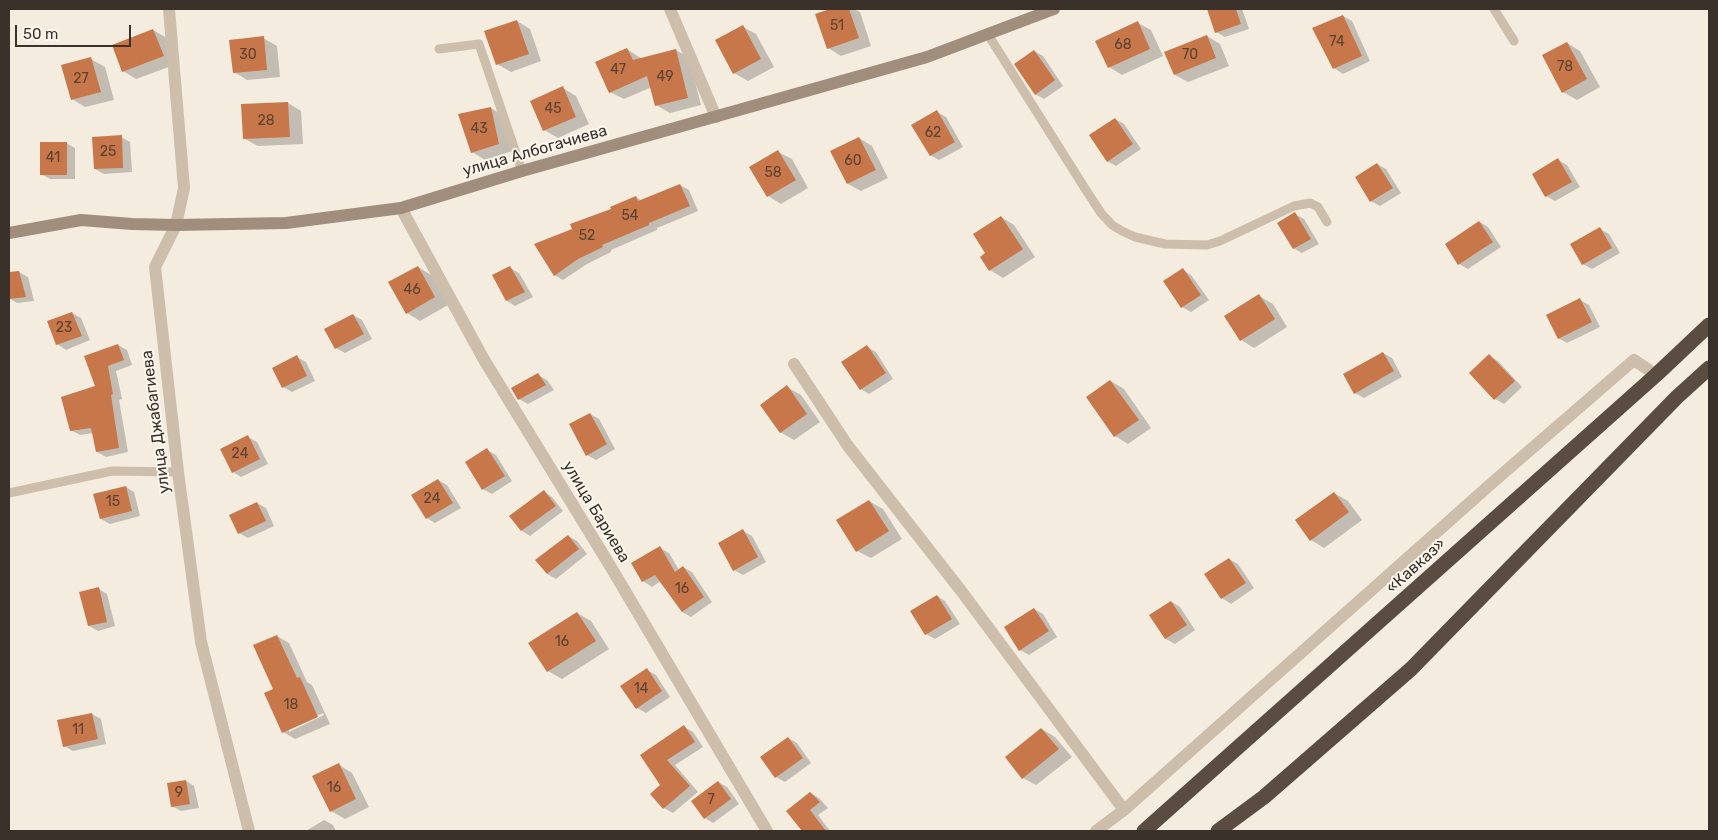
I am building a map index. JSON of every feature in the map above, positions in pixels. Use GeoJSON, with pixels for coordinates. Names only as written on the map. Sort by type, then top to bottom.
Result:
{"type":"FeatureCollection","features":[{"type":"Feature","properties":{"kind":"highway","name":"«Кавказ»"},"geometry":{"type":"LineString","coordinates":[[1144,831],[1656,375],[1709,325]]}},
{"type":"Feature","properties":{"kind":"highway"},"geometry":{"type":"LineString","coordinates":[[1218,831],[1264,797],[1411,669],[1664,411],[1709,368]]}},
{"type":"Feature","properties":{"kind":"street","name":"улица Джабагиева"},"geometry":{"type":"LineString","coordinates":[[169,9],[184,188],[176,225],[155,267],[178,472],[201,642],[249,831]]}},
{"type":"Feature","properties":{"kind":"street"},"geometry":{"type":"LineString","coordinates":[[670,9],[716,116]]}},
{"type":"Feature","properties":{"kind":"street","name":"улица Албогачиева"},"geometry":{"type":"LineString","coordinates":[[9,233],[81,220],[176,225],[286,223],[401,208],[522,171],[927,57],[1041,11],[1054,9]]}},
{"type":"Feature","properties":{"kind":"street","name":"улица Бариева"},"geometry":{"type":"LineString","coordinates":[[401,208],[484,358],[612,569],[767,831]]}},
{"type":"Feature","properties":{"kind":"street"},"geometry":{"type":"LineString","coordinates":[[1096,831],[1124,810],[1485,489],[1634,360],[1656,375]]}},
{"type":"Feature","properties":{"kind":"street"},"geometry":{"type":"LineString","coordinates":[[794,364],[848,446],[962,592],[1124,810]]}},
{"type":"Feature","properties":{"kind":"lane"},"geometry":{"type":"LineString","coordinates":[[1494,9],[1514,41]]}},
{"type":"Feature","properties":{"kind":"lane"},"geometry":{"type":"LineString","coordinates":[[988,33],[1088,194],[1112,225],[1122,231],[1150,242],[1207,245],[1220,241],[1294,206],[1310,203],[1317,206],[1327,222]]}},
{"type":"Feature","properties":{"kind":"lane"},"geometry":{"type":"LineString","coordinates":[[439,49],[480,44],[522,171]]}},
{"type":"Feature","properties":{"kind":"lane"},"geometry":{"type":"LineString","coordinates":[[9,493],[112,471],[178,472]]}},
{"type":"Feature","properties":{"kind":"building"},"geometry":{"type":"Polygon","coordinates":[[[830,9],[849,9],[859,38],[827,49],[815,14],[830,9]]]}},
{"type":"Feature","properties":{"kind":"building"},"geometry":{"type":"Polygon","coordinates":[[[1207,9],[1236,9],[1241,24],[1215,33],[1207,9]]]}},
{"type":"Feature","properties":{"kind":"building"},"geometry":{"type":"Polygon","coordinates":[[[1343,15],[1362,56],[1333,69],[1312,28],[1343,15]]]}},
{"type":"Feature","properties":{"kind":"building"},"geometry":{"type":"Polygon","coordinates":[[[517,20],[529,54],[496,65],[484,31],[517,20]]]}},
{"type":"Feature","properties":{"kind":"building"},"geometry":{"type":"Polygon","coordinates":[[[1138,21],[1150,49],[1108,68],[1095,41],[1138,21]]]}},
{"type":"Feature","properties":{"kind":"building"},"geometry":{"type":"Polygon","coordinates":[[[743,25],[761,59],[733,74],[715,40],[743,25]]]}},
{"type":"Feature","properties":{"kind":"building"},"geometry":{"type":"Polygon","coordinates":[[[153,29],[164,56],[122,72],[112,45],[153,29]]]}},
{"type":"Feature","properties":{"kind":"building"},"geometry":{"type":"Polygon","coordinates":[[[1207,35],[1216,58],[1174,75],[1164,52],[1207,35]]]}},
{"type":"Feature","properties":{"kind":"building"},"geometry":{"type":"Polygon","coordinates":[[[264,36],[267,70],[233,73],[229,40],[264,36]]]}},
{"type":"Feature","properties":{"kind":"building"},"geometry":{"type":"Polygon","coordinates":[[[1567,42],[1587,79],[1562,93],[1542,55],[1567,42]]]}},
{"type":"Feature","properties":{"kind":"building"},"geometry":{"type":"Polygon","coordinates":[[[627,48],[633,60],[676,49],[688,98],[655,106],[647,76],[609,93],[595,62],[627,48]]]}},
{"type":"Feature","properties":{"kind":"building"},"geometry":{"type":"Polygon","coordinates":[[[1034,50],[1055,80],[1035,95],[1014,64],[1034,50]]]}},
{"type":"Feature","properties":{"kind":"building"},"geometry":{"type":"Polygon","coordinates":[[[91,57],[101,92],[71,100],[61,65],[91,57]]]}},
{"type":"Feature","properties":{"kind":"building"},"geometry":{"type":"Polygon","coordinates":[[[563,86],[576,117],[543,131],[530,101],[563,86]]]}},
{"type":"Feature","properties":{"kind":"building"},"geometry":{"type":"Polygon","coordinates":[[[288,102],[290,137],[243,139],[241,104],[288,102]]]}},
{"type":"Feature","properties":{"kind":"building"},"geometry":{"type":"Polygon","coordinates":[[[491,107],[499,144],[471,153],[458,114],[491,107]]]}},
{"type":"Feature","properties":{"kind":"building"},"geometry":{"type":"Polygon","coordinates":[[[937,110],[955,142],[930,156],[911,125],[937,110]]]}},
{"type":"Feature","properties":{"kind":"building"},"geometry":{"type":"Polygon","coordinates":[[[1115,118],[1133,144],[1107,162],[1089,135],[1115,118]]]}},
{"type":"Feature","properties":{"kind":"building"},"geometry":{"type":"Polygon","coordinates":[[[122,135],[123,168],[94,169],[92,137],[122,135]]]}},
{"type":"Feature","properties":{"kind":"building"},"geometry":{"type":"Polygon","coordinates":[[[859,137],[876,170],[847,184],[830,151],[859,137]]]}},
{"type":"Feature","properties":{"kind":"building"},"geometry":{"type":"Polygon","coordinates":[[[40,142],[67,142],[67,175],[40,175],[40,142]]]}},
{"type":"Feature","properties":{"kind":"building"},"geometry":{"type":"Polygon","coordinates":[[[778,150],[796,180],[767,197],[749,167],[778,150]]]}},
{"type":"Feature","properties":{"kind":"building"},"geometry":{"type":"Polygon","coordinates":[[[1558,158],[1572,182],[1545,197],[1532,174],[1558,158]]]}},
{"type":"Feature","properties":{"kind":"building"},"geometry":{"type":"Polygon","coordinates":[[[1377,163],[1393,188],[1370,202],[1355,177],[1377,163]]]}},
{"type":"Feature","properties":{"kind":"building"},"geometry":{"type":"Polygon","coordinates":[[[680,184],[690,206],[602,245],[603,247],[578,259],[554,276],[534,244],[572,229],[570,224],[611,209],[610,207],[636,196],[638,201],[680,184]]]}},
{"type":"Feature","properties":{"kind":"building"},"geometry":{"type":"Polygon","coordinates":[[[1295,212],[1311,239],[1293,249],[1277,223],[1295,212]]]}},
{"type":"Feature","properties":{"kind":"building"},"geometry":{"type":"Polygon","coordinates":[[[1001,216],[1023,249],[989,271],[980,257],[985,253],[973,234],[1001,216]]]}},
{"type":"Feature","properties":{"kind":"building"},"geometry":{"type":"Polygon","coordinates":[[[1479,221],[1493,242],[1458,265],[1445,244],[1479,221]]]}},
{"type":"Feature","properties":{"kind":"building"},"geometry":{"type":"Polygon","coordinates":[[[1600,227],[1612,248],[1582,265],[1570,244],[1600,227]]]}},
{"type":"Feature","properties":{"kind":"building"},"geometry":{"type":"Polygon","coordinates":[[[418,266],[435,297],[406,314],[388,282],[418,266]]]}},
{"type":"Feature","properties":{"kind":"building"},"geometry":{"type":"Polygon","coordinates":[[[510,266],[525,292],[506,301],[492,275],[510,266]]]}},
{"type":"Feature","properties":{"kind":"building"},"geometry":{"type":"Polygon","coordinates":[[[1183,268],[1201,295],[1181,308],[1163,281],[1183,268]]]}},
{"type":"Feature","properties":{"kind":"building"},"geometry":{"type":"Polygon","coordinates":[[[19,271],[26,297],[9,299],[9,272],[19,271]]]}},
{"type":"Feature","properties":{"kind":"building"},"geometry":{"type":"Polygon","coordinates":[[[1259,294],[1275,319],[1240,341],[1224,316],[1259,294]]]}},
{"type":"Feature","properties":{"kind":"building"},"geometry":{"type":"Polygon","coordinates":[[[1580,298],[1592,322],[1558,339],[1546,315],[1580,298]]]}},
{"type":"Feature","properties":{"kind":"building"},"geometry":{"type":"Polygon","coordinates":[[[72,312],[82,336],[56,345],[47,321],[72,312]]]}},
{"type":"Feature","properties":{"kind":"building"},"geometry":{"type":"Polygon","coordinates":[[[353,314],[364,334],[335,349],[324,329],[353,314]]]}},
{"type":"Feature","properties":{"kind":"building"},"geometry":{"type":"Polygon","coordinates":[[[118,344],[124,360],[108,366],[119,448],[96,452],[91,428],[70,431],[61,397],[95,386],[84,356],[118,344]]]}},
{"type":"Feature","properties":{"kind":"building"},"geometry":{"type":"Polygon","coordinates":[[[867,345],[886,373],[860,390],[841,362],[867,345]]]}},
{"type":"Feature","properties":{"kind":"building"},"geometry":{"type":"Polygon","coordinates":[[[1383,352],[1394,371],[1354,394],[1343,374],[1383,352]]]}},
{"type":"Feature","properties":{"kind":"building"},"geometry":{"type":"Polygon","coordinates":[[[1489,354],[1515,381],[1494,400],[1469,373],[1489,354]]]}},
{"type":"Feature","properties":{"kind":"building"},"geometry":{"type":"Polygon","coordinates":[[[297,355],[307,376],[282,388],[272,368],[297,355]]]}},
{"type":"Feature","properties":{"kind":"building"},"geometry":{"type":"Polygon","coordinates":[[[538,373],[546,385],[518,400],[511,388],[538,373]]]}},
{"type":"Feature","properties":{"kind":"building"},"geometry":{"type":"Polygon","coordinates":[[[1110,380],[1139,420],[1114,437],[1086,397],[1110,380]]]}},
{"type":"Feature","properties":{"kind":"building"},"geometry":{"type":"Polygon","coordinates":[[[787,385],[807,414],[780,433],[760,405],[787,385]]]}},
{"type":"Feature","properties":{"kind":"building"},"geometry":{"type":"Polygon","coordinates":[[[590,413],[607,444],[586,456],[569,424],[590,413]]]}},
{"type":"Feature","properties":{"kind":"building"},"geometry":{"type":"Polygon","coordinates":[[[248,435],[260,459],[232,473],[220,449],[248,435]]]}},
{"type":"Feature","properties":{"kind":"building"},"geometry":{"type":"Polygon","coordinates":[[[487,448],[505,476],[482,490],[465,462],[487,448]]]}},
{"type":"Feature","properties":{"kind":"building"},"geometry":{"type":"Polygon","coordinates":[[[438,479],[453,503],[426,519],[411,495],[438,479]]]}},
{"type":"Feature","properties":{"kind":"building"},"geometry":{"type":"Polygon","coordinates":[[[126,486],[132,511],[100,519],[93,494],[126,486]]]}},
{"type":"Feature","properties":{"kind":"building"},"geometry":{"type":"Polygon","coordinates":[[[544,490],[556,506],[521,531],[509,516],[544,490]]]}},
{"type":"Feature","properties":{"kind":"building"},"geometry":{"type":"Polygon","coordinates":[[[1334,492],[1349,512],[1310,541],[1295,520],[1334,492]]]}},
{"type":"Feature","properties":{"kind":"building"},"geometry":{"type":"Polygon","coordinates":[[[869,500],[889,531],[856,552],[836,520],[869,500]]]}},
{"type":"Feature","properties":{"kind":"building"},"geometry":{"type":"Polygon","coordinates":[[[257,502],[266,521],[238,534],[229,515],[257,502]]]}},
{"type":"Feature","properties":{"kind":"building"},"geometry":{"type":"Polygon","coordinates":[[[743,529],[758,557],[733,571],[718,543],[743,529]]]}},
{"type":"Feature","properties":{"kind":"building"},"geometry":{"type":"Polygon","coordinates":[[[568,535],[579,549],[547,574],[535,560],[568,535]]]}},
{"type":"Feature","properties":{"kind":"building"},"geometry":{"type":"Polygon","coordinates":[[[660,546],[675,572],[683,566],[704,597],[682,612],[655,575],[642,582],[631,563],[660,546]]]}},
{"type":"Feature","properties":{"kind":"building"},"geometry":{"type":"Polygon","coordinates":[[[1229,558],[1246,583],[1221,599],[1204,574],[1229,558]]]}},
{"type":"Feature","properties":{"kind":"building"},"geometry":{"type":"Polygon","coordinates":[[[99,587],[107,622],[88,626],[79,592],[99,587]]]}},
{"type":"Feature","properties":{"kind":"building"},"geometry":{"type":"Polygon","coordinates":[[[937,595],[952,619],[925,635],[910,611],[937,595]]]}},
{"type":"Feature","properties":{"kind":"building"},"geometry":{"type":"Polygon","coordinates":[[[1171,601],[1187,625],[1165,639],[1149,615],[1171,601]]]}},
{"type":"Feature","properties":{"kind":"building"},"geometry":{"type":"Polygon","coordinates":[[[1034,608],[1049,631],[1019,651],[1004,627],[1034,608]]]}},
{"type":"Feature","properties":{"kind":"building"},"geometry":{"type":"Polygon","coordinates":[[[577,612],[596,641],[547,672],[528,643],[577,612]]]}},
{"type":"Feature","properties":{"kind":"building"},"geometry":{"type":"Polygon","coordinates":[[[277,635],[297,678],[300,677],[318,717],[282,733],[264,693],[273,689],[253,645],[277,635]]]}},
{"type":"Feature","properties":{"kind":"building"},"geometry":{"type":"Polygon","coordinates":[[[647,668],[662,691],[636,709],[620,686],[647,668]]]}},
{"type":"Feature","properties":{"kind":"building"},"geometry":{"type":"Polygon","coordinates":[[[92,713],[98,739],[63,747],[57,720],[92,713]]]}},
{"type":"Feature","properties":{"kind":"building"},"geometry":{"type":"Polygon","coordinates":[[[684,725],[695,742],[667,760],[690,786],[663,809],[650,794],[660,785],[640,755],[684,725]]]}},
{"type":"Feature","properties":{"kind":"building"},"geometry":{"type":"Polygon","coordinates":[[[1041,728],[1059,749],[1022,779],[1005,757],[1041,728]]]}},
{"type":"Feature","properties":{"kind":"building"},"geometry":{"type":"Polygon","coordinates":[[[788,737],[803,758],[775,778],[760,757],[788,737]]]}},
{"type":"Feature","properties":{"kind":"building"},"geometry":{"type":"Polygon","coordinates":[[[339,763],[356,799],[330,812],[312,776],[339,763]]]}},
{"type":"Feature","properties":{"kind":"building"},"geometry":{"type":"Polygon","coordinates":[[[186,780],[190,804],[171,807],[167,783],[186,780]]]}},
{"type":"Feature","properties":{"kind":"building"},"geometry":{"type":"Polygon","coordinates":[[[718,781],[731,799],[704,819],[691,801],[718,781]]]}},
{"type":"Feature","properties":{"kind":"building"},"geometry":{"type":"Polygon","coordinates":[[[810,792],[820,802],[810,810],[826,831],[802,831],[786,811],[810,792]]]}}]}
